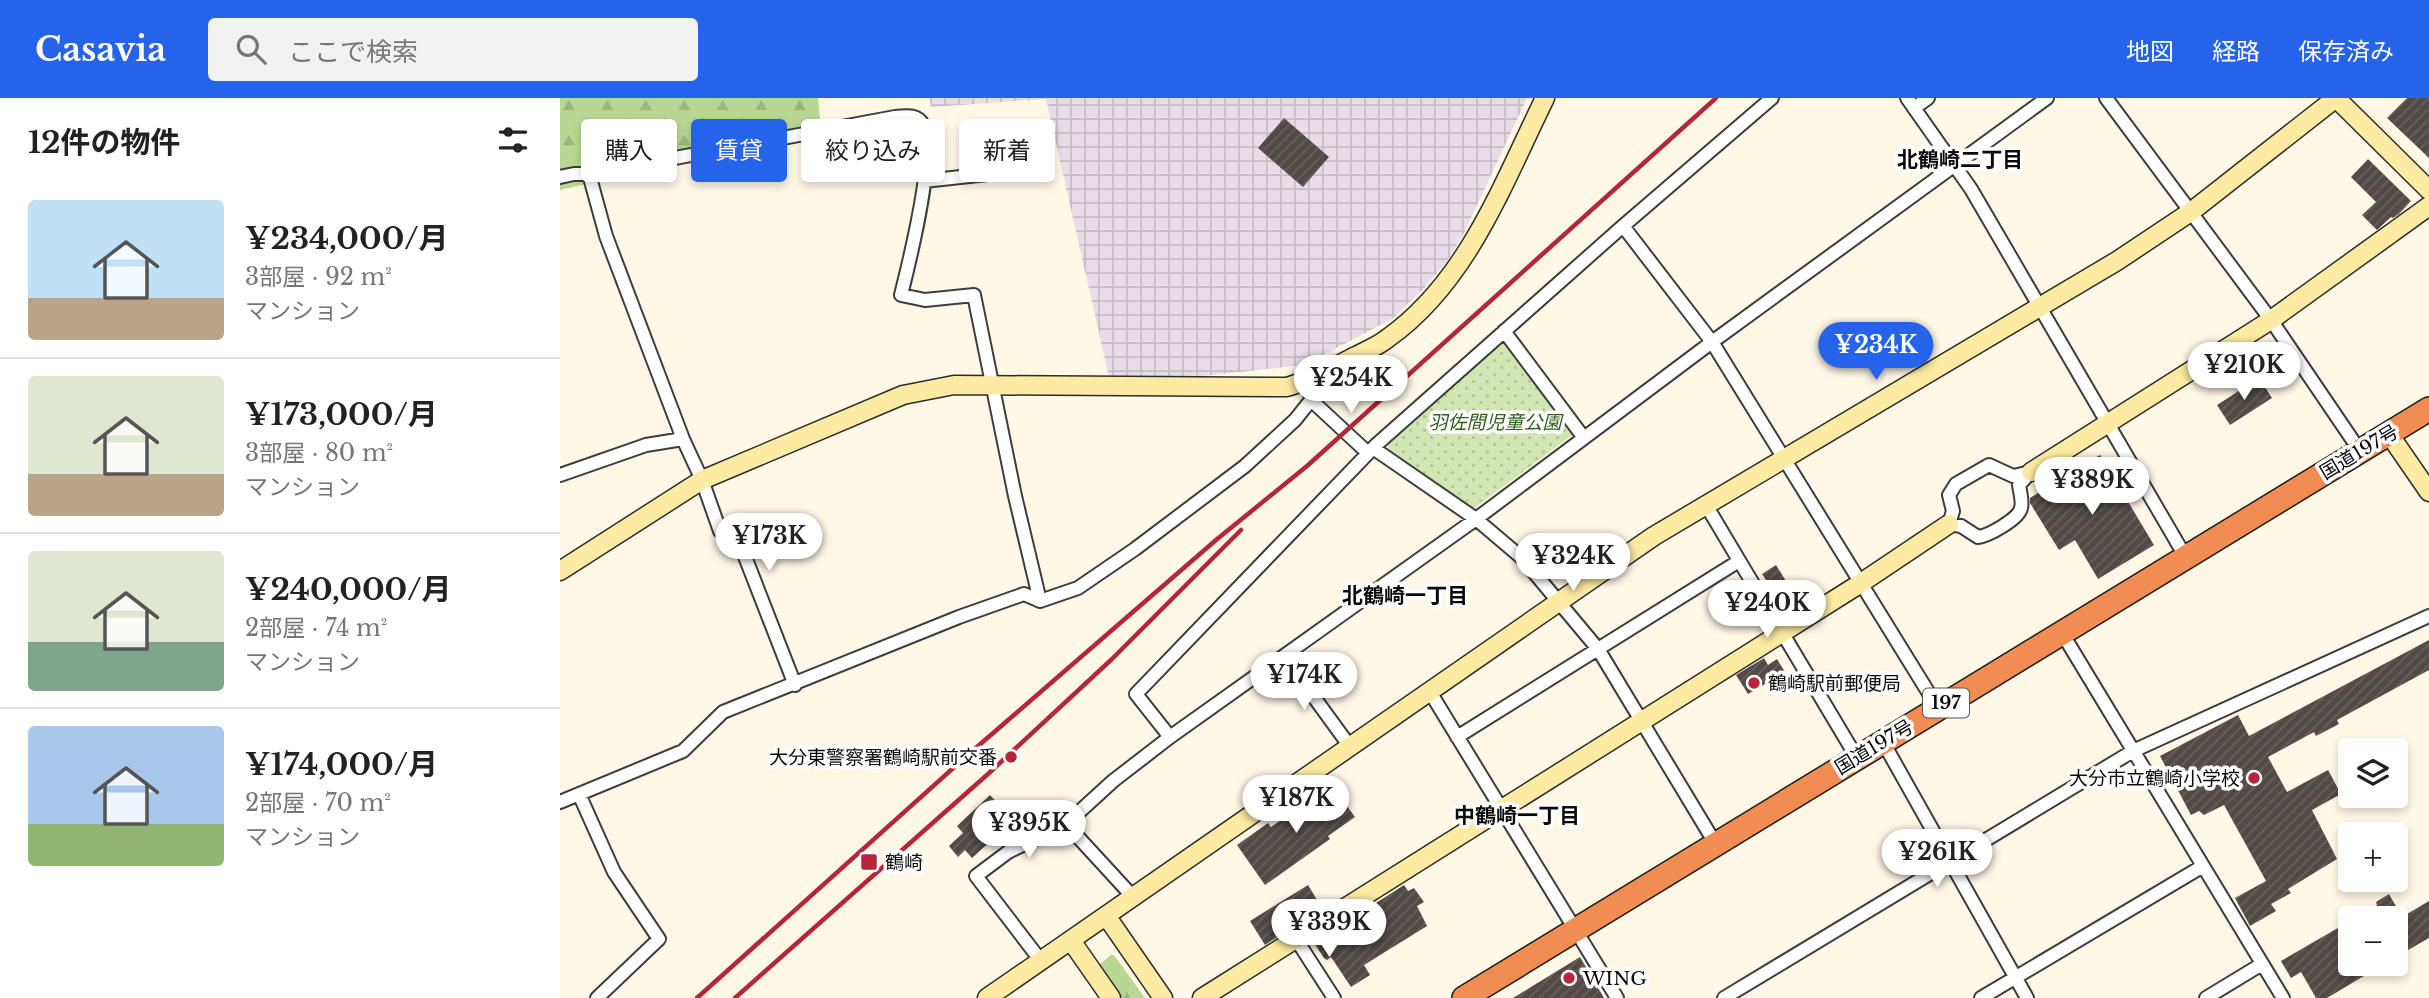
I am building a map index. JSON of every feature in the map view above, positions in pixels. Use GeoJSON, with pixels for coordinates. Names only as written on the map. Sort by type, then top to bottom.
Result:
{"type":"FeatureCollection","features":[{"type":"Feature","properties":{"kind":"highway","name":"国道197号"},"geometry":{"type":"LineString","coordinates":[[1464,998],[2185,556],[2429,410]]}},
{"type":"Feature","properties":{"kind":"street"},"geometry":{"type":"LineString","coordinates":[[560,571],[702,480],[903,395],[954,385],[1287,387],[1309,381],[1387,339],[1421,311],[1456,271],[1480,229],[1545,98]]}},
{"type":"Feature","properties":{"kind":"street"},"geometry":{"type":"LineString","coordinates":[[1170,737],[1136,694],[1371,451],[1623,226],[1772,98]]}},
{"type":"Feature","properties":{"kind":"street"},"geometry":{"type":"LineString","coordinates":[[1928,98],[1910,103],[1971,189],[2185,556]]}},
{"type":"Feature","properties":{"kind":"street"},"geometry":{"type":"LineString","coordinates":[[1041,961],[976,876],[1008,852],[1066,824],[1114,780],[1170,737],[1476,519],[1712,342],[2047,98]]}},
{"type":"Feature","properties":{"kind":"street"},"geometry":{"type":"LineString","coordinates":[[2106,98],[2271,320],[2360,451]]}},
{"type":"Feature","properties":{"kind":"street"},"geometry":{"type":"LineString","coordinates":[[987,998],[1107,918],[1654,536],[2117,261],[2192,211],[2336,98],[2429,190]]}},
{"type":"Feature","properties":{"kind":"street"},"geometry":{"type":"LineString","coordinates":[[884,119],[914,116],[918,119]]}},
{"type":"Feature","properties":{"kind":"street"},"geometry":{"type":"LineString","coordinates":[[677,158],[801,135]]}},
{"type":"Feature","properties":{"kind":"street"},"geometry":{"type":"LineString","coordinates":[[560,177],[581,174]]}},
{"type":"Feature","properties":{"kind":"street"},"geometry":{"type":"LineString","coordinates":[[591,182],[606,236],[720,531],[744,554],[795,685]]}},
{"type":"Feature","properties":{"kind":"street"},"geometry":{"type":"LineString","coordinates":[[924,182],[916,233],[901,295],[925,300],[974,295],[1040,601]]}},
{"type":"Feature","properties":{"kind":"street"},"geometry":{"type":"LineString","coordinates":[[1949,524],[1961,526],[1979,537],[1995,531],[2020,513],[2019,485],[2031,472],[2271,320],[2429,206]]}},
{"type":"Feature","properties":{"kind":"street"},"geometry":{"type":"LineString","coordinates":[[1623,226],[1712,342],[1938,708]]}},
{"type":"Feature","properties":{"kind":"street"},"geometry":{"type":"LineString","coordinates":[[1504,331],[1584,438]]}},
{"type":"Feature","properties":{"kind":"street"},"geometry":{"type":"LineString","coordinates":[[1309,381],[1311,400],[1371,451],[1476,519],[1522,558],[1598,649],[1716,844]]}},
{"type":"Feature","properties":{"kind":"street"},"geometry":{"type":"LineString","coordinates":[[560,802],[683,751],[723,712],[1024,594],[1040,601],[1078,588],[1135,549],[1245,466],[1295,420],[1311,400]]}},
{"type":"Feature","properties":{"kind":"street"},"geometry":{"type":"LineString","coordinates":[[2389,434],[2429,492]]}},
{"type":"Feature","properties":{"kind":"street"},"geometry":{"type":"LineString","coordinates":[[560,475],[646,445],[683,439]]}},
{"type":"Feature","properties":{"kind":"street"},"geometry":{"type":"LineString","coordinates":[[1202,998],[1861,583],[1949,524],[1953,511],[1950,491],[1956,484],[1989,465],[2013,477],[2031,472]]}},
{"type":"Feature","properties":{"kind":"street"},"geometry":{"type":"LineString","coordinates":[[1706,505],[1857,758]]}},
{"type":"Feature","properties":{"kind":"street"},"geometry":{"type":"LineString","coordinates":[[1457,737],[1739,561]]}},
{"type":"Feature","properties":{"kind":"street"},"geometry":{"type":"LineString","coordinates":[[1724,998],[2133,751],[2429,617]]}},
{"type":"Feature","properties":{"kind":"street"},"geometry":{"type":"LineString","coordinates":[[2062,633],[2283,998]]}},
{"type":"Feature","properties":{"kind":"street"},"geometry":{"type":"LineString","coordinates":[[1284,656],[1351,748]]}},
{"type":"Feature","properties":{"kind":"street"},"geometry":{"type":"LineString","coordinates":[[1430,692],[1617,998]]}},
{"type":"Feature","properties":{"kind":"street"},"geometry":{"type":"LineString","coordinates":[[1883,742],[2027,998]]}},
{"type":"Feature","properties":{"kind":"street"},"geometry":{"type":"LineString","coordinates":[[579,794],[614,872],[659,939],[597,998]]}},
{"type":"Feature","properties":{"kind":"street"},"geometry":{"type":"LineString","coordinates":[[1066,824],[1134,898]]}},
{"type":"Feature","properties":{"kind":"street"},"geometry":{"type":"LineString","coordinates":[[1981,998],[2203,866]]}},
{"type":"Feature","properties":{"kind":"street"},"geometry":{"type":"LineString","coordinates":[[1107,918],[1163,998]]}},
{"type":"Feature","properties":{"kind":"street"},"geometry":{"type":"LineString","coordinates":[[1296,939],[1334,998]]}},
{"type":"Feature","properties":{"kind":"street"},"geometry":{"type":"LineString","coordinates":[[1072,942],[1111,998]]}},
{"type":"Feature","properties":{"kind":"street"},"geometry":{"type":"LineString","coordinates":[[2206,998],[2262,964]]}},
{"type":"Feature","properties":{"kind":"shaded area"},"geometry":{"type":"Polygon","coordinates":[[[929,98],[1527,98],[1463,235],[1448,260],[1392,319],[1304,365],[1111,386],[1055,139],[1055,119],[1051,119],[1046,99],[931,107],[929,98]]]}},
{"type":"Feature","properties":{"kind":"green space"},"geometry":{"type":"Polygon","coordinates":[[[560,98],[818,98],[820,119],[801,119],[801,135],[787,138],[787,119],[691,119],[691,160],[677,163],[677,119],[581,119],[581,182],[595,182],[560,190],[560,98]]]}},
{"type":"Feature","properties":{"kind":"green space","name":"羽佐間児童公園"},"geometry":{"type":"Polygon","coordinates":[[[1500,341],[1509,342],[1572,428],[1571,436],[1476,507],[1469,507],[1388,449],[1388,443],[1500,341]]]}},
{"type":"Feature","properties":{"kind":"green space"},"geometry":{"type":"Polygon","coordinates":[[[1114,955],[1145,998],[1122,998],[1099,965],[1114,955]]]}},
{"type":"Feature","properties":{"kind":"building"},"geometry":{"type":"Polygon","coordinates":[[[2407,98],[2429,98],[2429,158],[2387,118],[2407,98]]]}},
{"type":"Feature","properties":{"kind":"building"},"geometry":{"type":"Polygon","coordinates":[[[1284,118],[1329,157],[1303,187],[1258,148],[1284,118]]]}},
{"type":"Feature","properties":{"kind":"building"},"geometry":{"type":"Polygon","coordinates":[[[2368,159],[2411,201],[2399,214],[2391,217],[2377,230],[2362,215],[2376,202],[2351,177],[2368,159]]]}},
{"type":"Feature","properties":{"kind":"building"},"geometry":{"type":"Polygon","coordinates":[[[2259,378],[2272,398],[2230,425],[2217,405],[2259,378]]]}},
{"type":"Feature","properties":{"kind":"building"},"geometry":{"type":"Polygon","coordinates":[[[2100,455],[2154,545],[2098,579],[2075,540],[2059,550],[2030,503],[2030,498],[2100,455]]]}},
{"type":"Feature","properties":{"kind":"building"},"geometry":{"type":"Polygon","coordinates":[[[1776,565],[1801,605],[1785,616],[1762,583],[1766,580],[1762,574],[1776,565]]]}},
{"type":"Feature","properties":{"kind":"building"},"geometry":{"type":"Polygon","coordinates":[[[2429,640],[2429,670],[2337,720],[2339,724],[2316,736],[2314,732],[2268,757],[2287,792],[2328,770],[2338,788],[2338,796],[2312,810],[2337,859],[2288,889],[2291,893],[2271,904],[2276,911],[2250,926],[2235,898],[2266,881],[2224,805],[2204,815],[2199,811],[2191,815],[2160,756],[2238,715],[2249,736],[2429,640]]]}},
{"type":"Feature","properties":{"kind":"building","name":"鶴崎駅前郵便局"},"geometry":{"type":"Polygon","coordinates":[[[1764,658],[1768,665],[1777,659],[1785,672],[1748,694],[1736,675],[1764,658]]]}},
{"type":"Feature","properties":{"kind":"building"},"geometry":{"type":"Polygon","coordinates":[[[1332,785],[1355,817],[1328,836],[1330,839],[1265,885],[1237,845],[1268,823],[1271,827],[1332,785]]]}},
{"type":"Feature","properties":{"kind":"building"},"geometry":{"type":"Polygon","coordinates":[[[990,795],[1007,813],[986,831],[993,839],[972,858],[965,850],[958,857],[949,846],[963,833],[957,826],[990,795]]]}},
{"type":"Feature","properties":{"kind":"building"},"geometry":{"type":"Polygon","coordinates":[[[1308,885],[1322,908],[1265,945],[1250,921],[1308,885]]]}},
{"type":"Feature","properties":{"kind":"building"},"geometry":{"type":"Polygon","coordinates":[[[1404,885],[1408,891],[1414,888],[1424,902],[1417,906],[1427,926],[1364,965],[1370,975],[1351,987],[1331,957],[1327,960],[1324,958],[1314,943],[1404,885]]]}},
{"type":"Feature","properties":{"kind":"building"},"geometry":{"type":"Polygon","coordinates":[[[2389,894],[2396,906],[2375,906],[2376,902],[2389,894]]]}},
{"type":"Feature","properties":{"kind":"building"},"geometry":{"type":"Polygon","coordinates":[[[2429,901],[2429,938],[2408,950],[2408,913],[2429,901]]]}},
{"type":"Feature","properties":{"kind":"building"},"geometry":{"type":"Polygon","coordinates":[[[2338,928],[2338,976],[2364,976],[2327,998],[2316,998],[2301,972],[2291,978],[2281,961],[2338,928]]]}},
{"type":"Feature","properties":{"kind":"building","name":"WING"},"geometry":{"type":"Polygon","coordinates":[[[1580,957],[1604,998],[1513,998],[1580,957]]]}},
{"type":"Feature","properties":{"kind":"railway"},"geometry":{"type":"LineString","coordinates":[[697,998],[970,753],[1216,540],[1307,466],[1716,98]]}},
{"type":"Feature","properties":{"kind":"railway"},"geometry":{"type":"LineString","coordinates":[[735,998],[988,774],[1112,659],[1241,530]]}},
{"type":"Feature","properties":{"kind":"place","name":"鶴崎駅前郵便局"},"geometry":{"type":"Point","coordinates":[1754,683]}},
{"type":"Feature","properties":{"kind":"place","name":"大分東警察署鶴崎駅前交番"},"geometry":{"type":"Point","coordinates":[1011,757]}},
{"type":"Feature","properties":{"kind":"place","name":"大分市立鶴崎小学校"},"geometry":{"type":"Point","coordinates":[2254,778]}},
{"type":"Feature","properties":{"kind":"place","name":"鶴崎"},"geometry":{"type":"Point","coordinates":[869,862]}},
{"type":"Feature","properties":{"kind":"place","name":"WING"},"geometry":{"type":"Point","coordinates":[1569,978]}},
{"type":"Feature","properties":{"kind":"district","name":"北鶴崎二丁目"},"geometry":{"type":"Point","coordinates":[1960,160]}},
{"type":"Feature","properties":{"kind":"district","name":"北鶴崎一丁目"},"geometry":{"type":"Point","coordinates":[1405,596]}},
{"type":"Feature","properties":{"kind":"district","name":"中鶴崎一丁目"},"geometry":{"type":"Point","coordinates":[1517,816]}}]}
